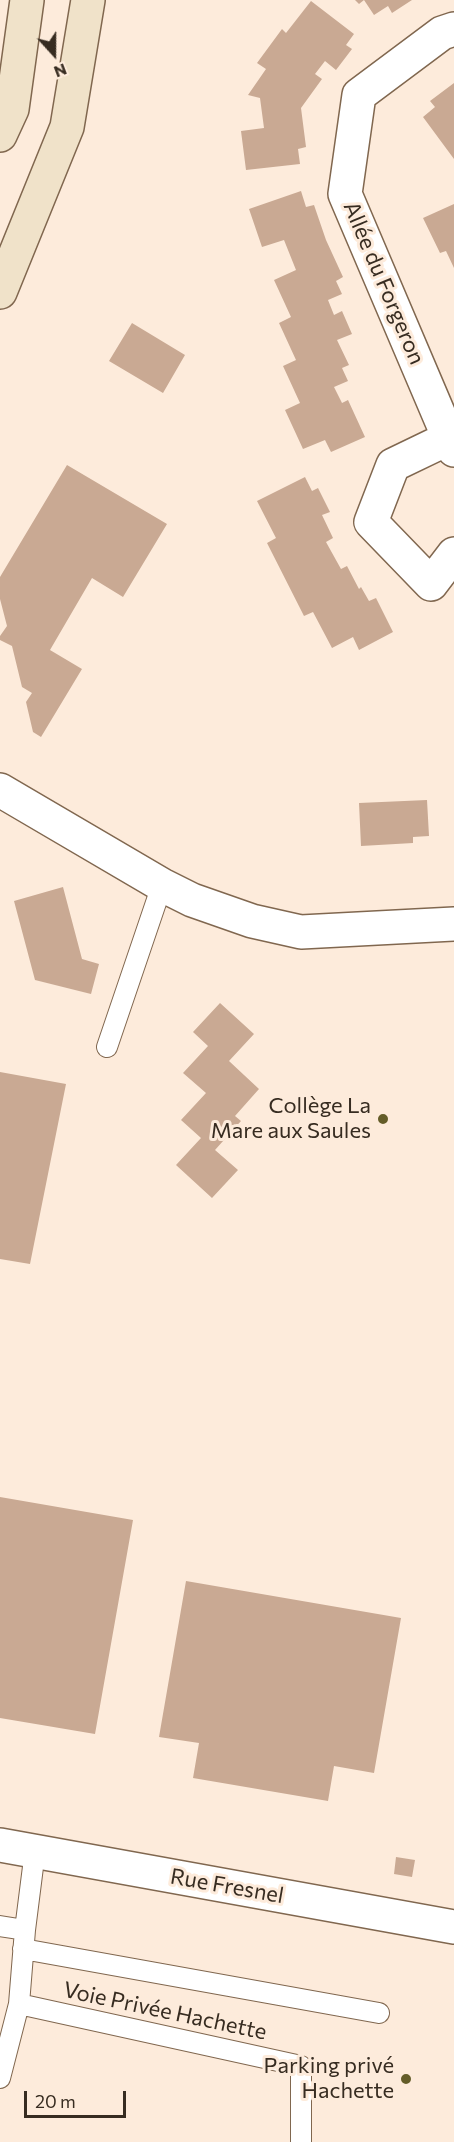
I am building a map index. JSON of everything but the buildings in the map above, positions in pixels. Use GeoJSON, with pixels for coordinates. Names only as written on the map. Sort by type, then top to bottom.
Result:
{"type":"FeatureCollection","features":[{"type":"Feature","properties":{"kind":"street"},"geometry":{"type":"LineString","coordinates":[[0,135],[12,109],[27,0]]}},
{"type":"Feature","properties":{"kind":"street"},"geometry":{"type":"LineString","coordinates":[[0,292],[67,127],[88,0]]}},
{"type":"Feature","properties":{"kind":"street","name":"Allée du Forgeron"},"geometry":{"type":"LineString","coordinates":[[454,29],[442,33],[359,95],[345,194],[452,444],[393,465],[371,522],[431,584],[454,554]]}},
{"type":"Feature","properties":{"kind":"street"},"geometry":{"type":"LineString","coordinates":[[0,790],[162,885],[192,900],[252,921],[301,932],[454,924]]}},
{"type":"Feature","properties":{"kind":"street","name":"Rue Fresnel"},"geometry":{"type":"LineString","coordinates":[[0,1845],[454,1927]]}},
{"type":"Feature","properties":{"kind":"lane"},"geometry":{"type":"LineString","coordinates":[[107,1047],[162,885]]}},
{"type":"Feature","properties":{"kind":"lane"},"geometry":{"type":"LineString","coordinates":[[0,2078],[19,2004],[35,1851]]}},
{"type":"Feature","properties":{"kind":"lane"},"geometry":{"type":"LineString","coordinates":[[0,1926],[24,1940],[379,2013]]}},
{"type":"Feature","properties":{"kind":"lane","name":"Voie Privée Hachette"},"geometry":{"type":"LineString","coordinates":[[19,2004],[301,2066],[301,2142]]}},
{"type":"Feature","properties":{"kind":"place","name":"Collège La Mare aux Saules"},"geometry":{"type":"Point","coordinates":[383,1119]}},
{"type":"Feature","properties":{"kind":"place","name":"Parking privé Hachette"},"geometry":{"type":"Point","coordinates":[406,2079]}}]}
